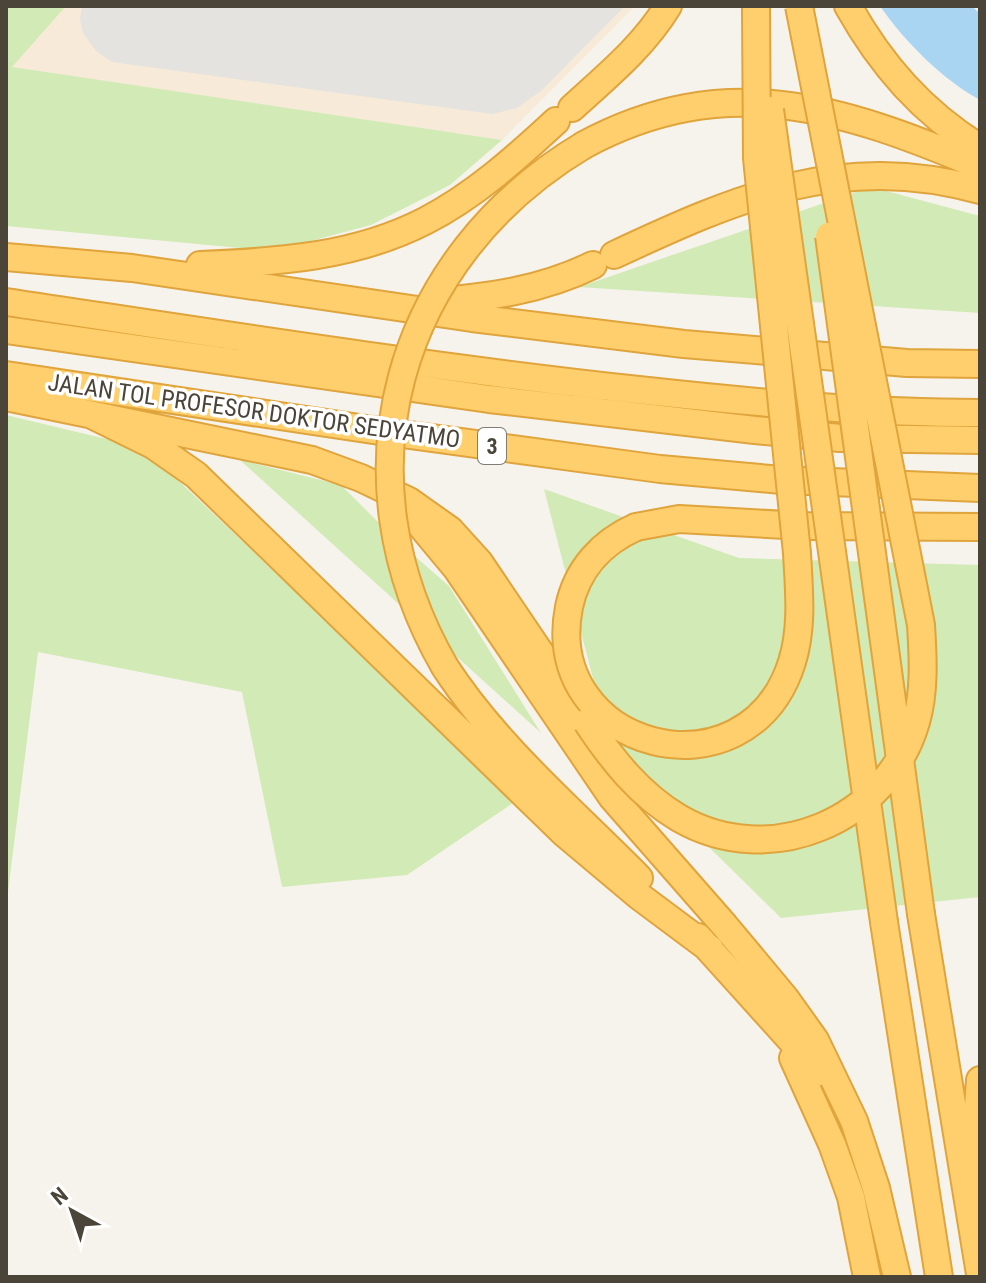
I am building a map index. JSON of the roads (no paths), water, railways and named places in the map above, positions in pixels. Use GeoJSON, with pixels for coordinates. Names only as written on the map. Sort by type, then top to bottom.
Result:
{"type":"FeatureCollection","features":[{"type":"Feature","properties":{"kind":"highway"},"geometry":{"type":"LineString","coordinates":[[132,268],[297,260],[386,239],[428,220],[480,186],[564,114],[636,49],[668,6]]}},
{"type":"Feature","properties":{"kind":"highway"},"geometry":{"type":"LineString","coordinates":[[6,397],[312,460],[383,488],[420,507],[461,541],[500,591],[624,773],[663,807],[707,831],[760,840],[814,831],[840,819],[861,805],[892,773],[903,754],[916,722],[922,683],[921,625],[799,6]]}},
{"type":"Feature","properties":{"kind":"highway"},"geometry":{"type":"LineString","coordinates":[[799,6],[921,914],[980,1274]]}},
{"type":"Feature","properties":{"kind":"highway"},"geometry":{"type":"LineString","coordinates":[[848,6],[876,51],[908,91],[946,125],[980,148]]}},
{"type":"Feature","properties":{"kind":"highway"},"geometry":{"type":"LineString","coordinates":[[756,7],[757,158],[797,553],[800,610],[794,654],[779,691],[753,722],[733,736],[691,746],[666,746],[644,740],[621,728],[599,711],[575,676],[567,648],[567,634],[569,607],[577,583],[598,551],[636,527],[679,519],[804,526],[980,527]]}},
{"type":"Feature","properties":{"kind":"highway"},"geometry":{"type":"LineString","coordinates":[[756,7],[884,922],[939,1277]]}},
{"type":"Feature","properties":{"kind":"highway"},"geometry":{"type":"LineString","coordinates":[[872,1176],[800,1050],[710,949],[511,750],[468,701],[445,667],[409,594],[400,565],[389,482],[391,440],[406,364],[423,319],[440,284],[475,235],[534,178],[584,145],[629,124],[681,110],[760,103],[826,111],[910,137],[980,166]]}},
{"type":"Feature","properties":{"kind":"highway"},"geometry":{"type":"LineString","coordinates":[[394,306],[518,292],[564,278],[744,200],[836,177],[862,174],[913,176],[980,190]]}},
{"type":"Feature","properties":{"kind":"highway"},"geometry":{"type":"LineString","coordinates":[[6,257],[132,268],[684,344],[907,363],[980,364]]}},
{"type":"Feature","properties":{"kind":"highway"},"geometry":{"type":"LineString","coordinates":[[6,302],[512,376],[778,404],[871,411],[980,413]]}},
{"type":"Feature","properties":{"kind":"highway","name":"JALAN TOL PROFESOR DOKTOR SEDYATMO"},"geometry":{"type":"LineString","coordinates":[[6,330],[489,399],[755,430],[840,438],[980,440]]}},
{"type":"Feature","properties":{"kind":"highway","name":"JALAN TOL PROFESOR DOKTOR SEDYATMO"},"geometry":{"type":"LineString","coordinates":[[6,375],[660,469],[782,480],[980,488]]}},
{"type":"Feature","properties":{"kind":"highway"},"geometry":{"type":"LineString","coordinates":[[92,415],[160,449],[196,475],[564,833],[639,896],[710,949]]}},
{"type":"Feature","properties":{"kind":"highway"},"geometry":{"type":"LineString","coordinates":[[383,488],[397,499],[438,546],[607,790],[785,998],[815,1040],[844,1096],[872,1176],[897,1277]]}},
{"type":"Feature","properties":{"kind":"highway"},"geometry":{"type":"LineString","coordinates":[[776,1024],[841,1167],[858,1222],[867,1277]]}},
{"type":"Feature","properties":{"kind":"highway"},"geometry":{"type":"LineString","coordinates":[[980,1080],[980,1169]]}},
{"type":"Feature","properties":{"kind":"water"},"geometry":{"type":"Polygon","coordinates":[[[880,6],[972,6],[980,14],[980,100],[925,59],[880,6]]]}}]}
